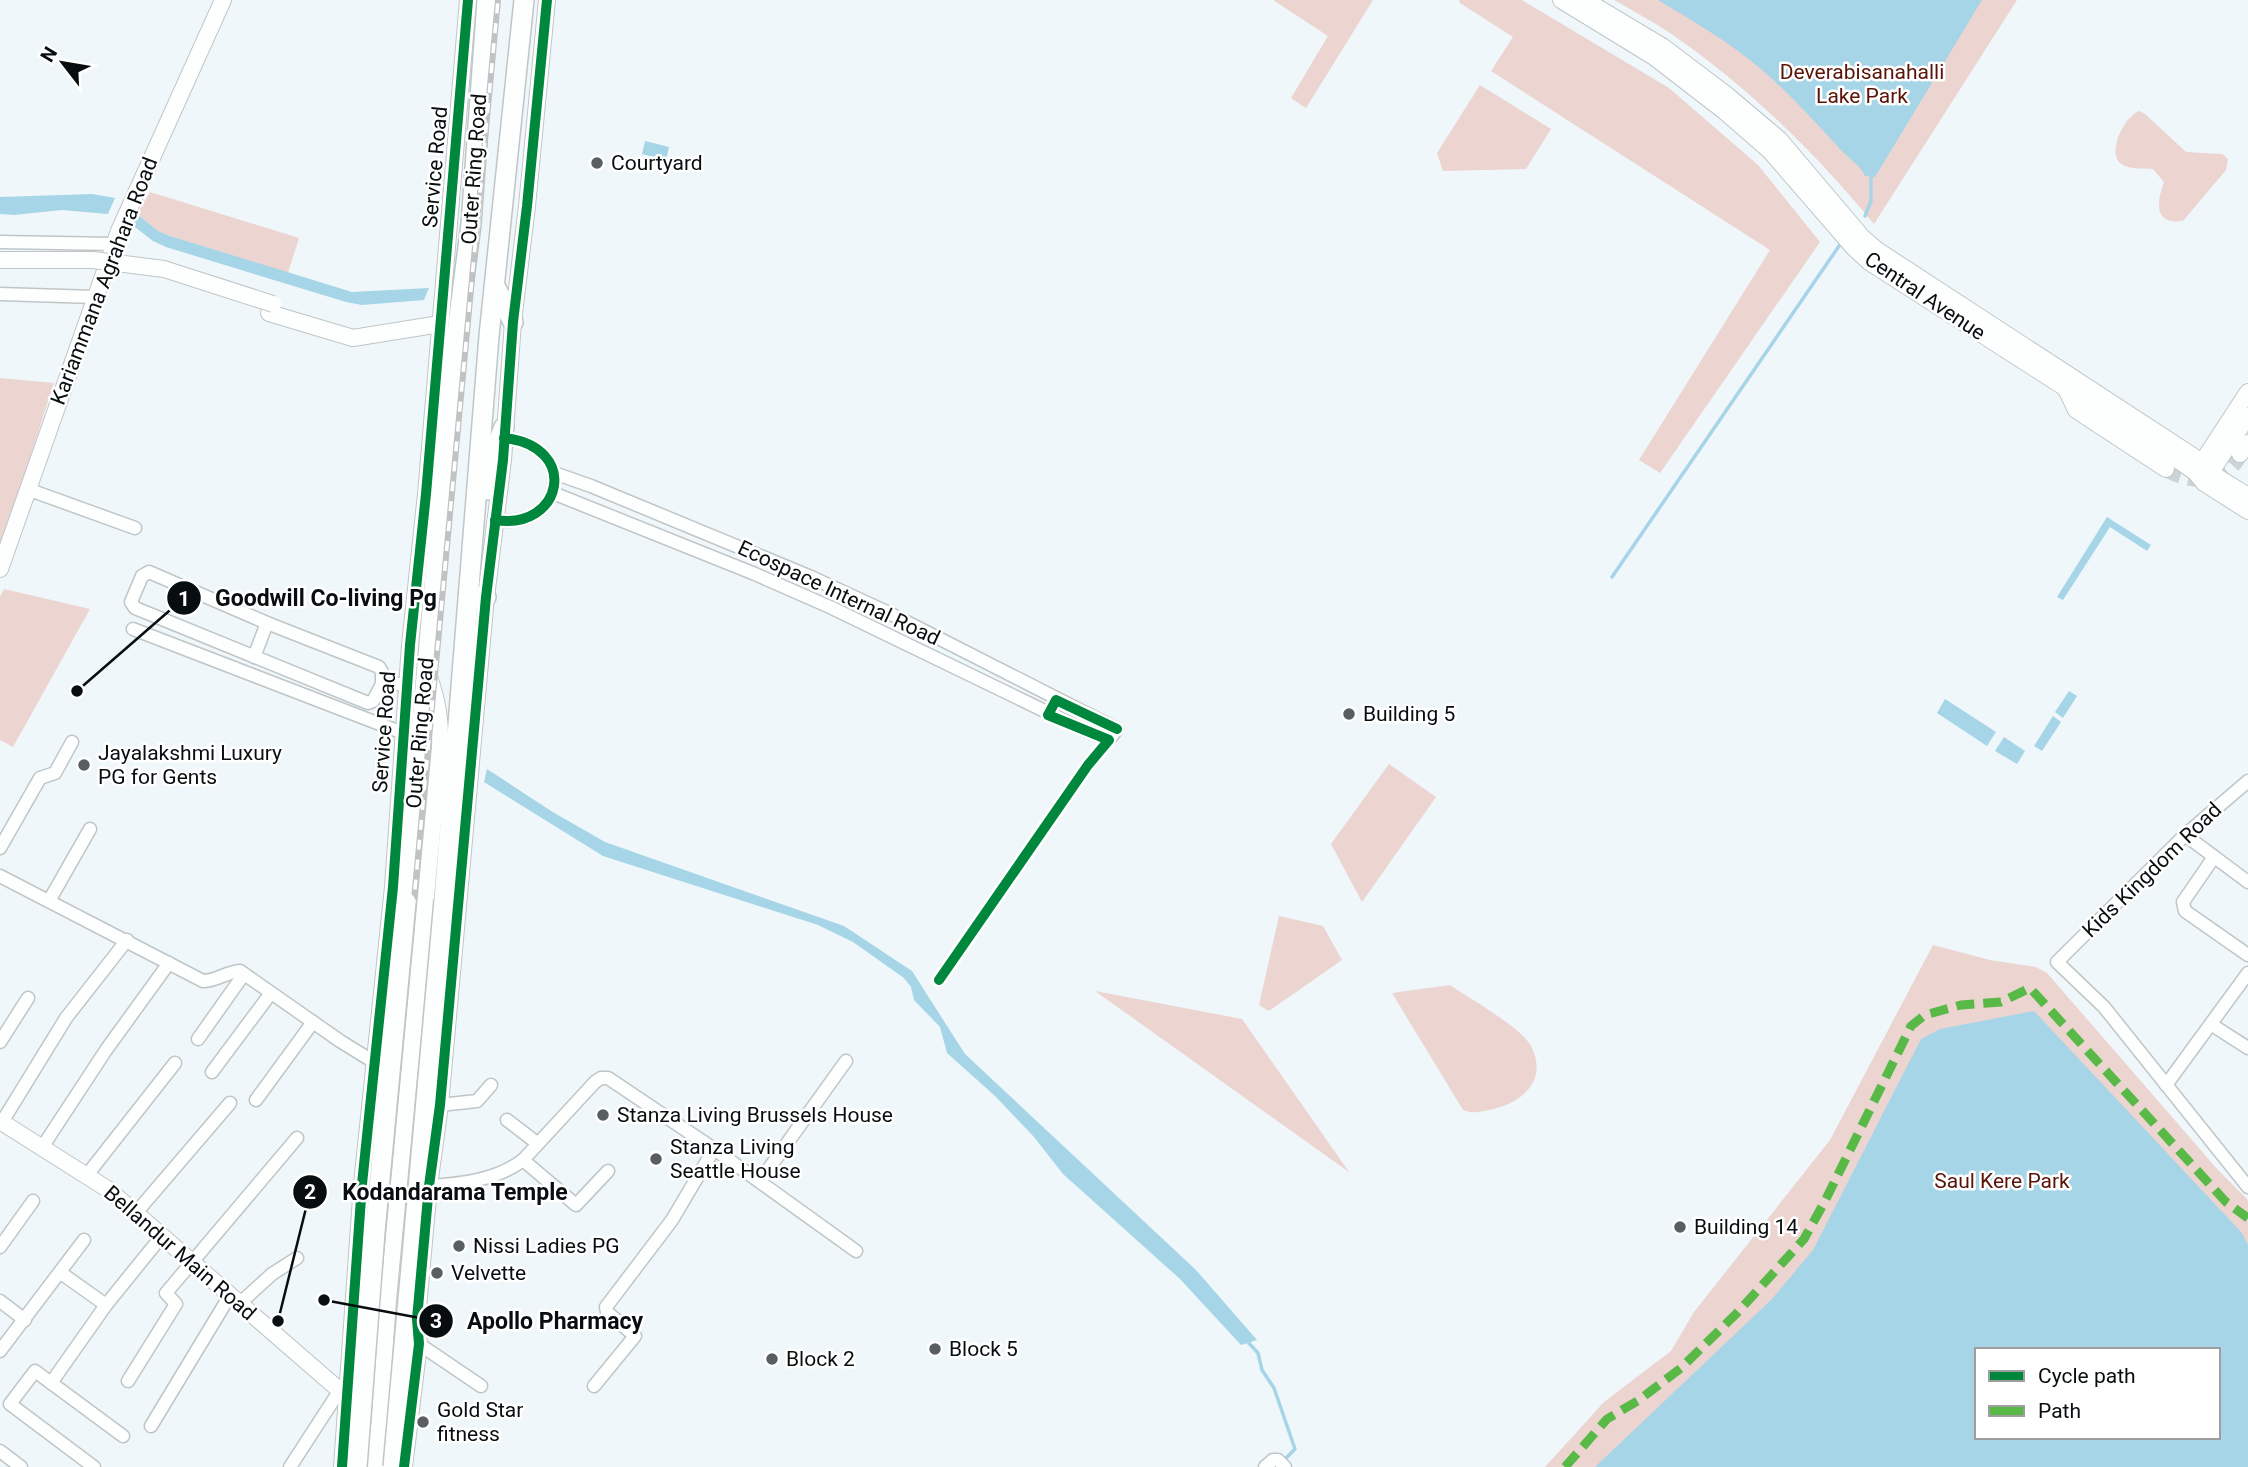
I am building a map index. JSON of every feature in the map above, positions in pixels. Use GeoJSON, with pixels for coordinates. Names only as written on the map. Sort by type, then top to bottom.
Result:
{"type":"FeatureCollection","features":[{"type":"Feature","properties":{"kind":"highway","name":"Outer Ring Road"},"geometry":{"type":"LineString","coordinates":[[357,1467],[375,1232],[426,669],[438,453],[467,262],[487,0]]}},
{"type":"Feature","properties":{"kind":"highway"},"geometry":{"type":"LineString","coordinates":[[467,262],[482,220],[499,0]]}},
{"type":"Feature","properties":{"kind":"highway","name":"Outer Ring Road"},"geometry":{"type":"LineString","coordinates":[[404,1464],[444,900],[477,597],[475,517],[494,285],[524,0]]}},
{"type":"Feature","properties":{"kind":"highway"},"geometry":{"type":"LineString","coordinates":[[494,285],[513,323]]}},
{"type":"Feature","properties":{"kind":"highway"},"geometry":{"type":"LineString","coordinates":[[475,517],[488,491],[496,447],[509,435]]}},
{"type":"Feature","properties":{"kind":"highway"},"geometry":{"type":"LineString","coordinates":[[376,1467],[379,1430]]}},
{"type":"Feature","properties":{"kind":"street","name":"Kariammana Agrahara Road"},"geometry":{"type":"LineString","coordinates":[[0,569],[116,238],[223,0]]}},
{"type":"Feature","properties":{"kind":"street","name":"Service Road"},"geometry":{"type":"LineString","coordinates":[[342,1467],[344,1394],[393,887],[407,684],[438,453],[440,319],[468,0]]}},
{"type":"Feature","properties":{"kind":"street"},"geometry":{"type":"LineString","coordinates":[[404,1464],[419,1344],[417,1319],[429,1186],[440,1105],[477,597],[503,521],[513,323],[547,0]]}},
{"type":"Feature","properties":{"kind":"street","name":"Central Avenue"},"geometry":{"type":"LineString","coordinates":[[1562,0],[1654,58],[1724,111],[1770,151],[1869,262],[2066,388],[2203,472],[2248,496]]}},
{"type":"Feature","properties":{"kind":"street","name":"Central Avenue"},"geometry":{"type":"LineString","coordinates":[[1585,0],[1662,46],[1779,139],[1862,237],[1877,250],[2203,472],[2248,511]]}},
{"type":"Feature","properties":{"kind":"street"},"geometry":{"type":"LineString","coordinates":[[0,242],[116,238]]}},
{"type":"Feature","properties":{"kind":"street"},"geometry":{"type":"LineString","coordinates":[[0,260],[93,260],[164,269],[271,308]]}},
{"type":"Feature","properties":{"kind":"street"},"geometry":{"type":"LineString","coordinates":[[0,270],[92,271],[161,279],[353,327],[440,319]]}},
{"type":"Feature","properties":{"kind":"street"},"geometry":{"type":"LineString","coordinates":[[0,294],[95,297]]}},
{"type":"Feature","properties":{"kind":"street"},"geometry":{"type":"LineString","coordinates":[[2066,388],[2076,410],[2166,468]]}},
{"type":"Feature","properties":{"kind":"street"},"geometry":{"type":"LineString","coordinates":[[2203,472],[2248,392]]}},
{"type":"Feature","properties":{"kind":"street"},"geometry":{"type":"LineString","coordinates":[[2203,472],[2248,416]]}},
{"type":"Feature","properties":{"kind":"street"},"geometry":{"type":"LineString","coordinates":[[503,521],[535,514],[547,502],[552,492],[554,473],[542,452],[535,446],[509,435]]}},
{"type":"Feature","properties":{"kind":"street","name":"Ecospace Internal Road"},"geometry":{"type":"LineString","coordinates":[[552,492],[830,607],[1048,715],[1109,740],[1117,729],[838,589],[554,473]]}},
{"type":"Feature","properties":{"kind":"street"},"geometry":{"type":"LineString","coordinates":[[27,489],[135,528]]}},
{"type":"Feature","properties":{"kind":"street"},"geometry":{"type":"LineString","coordinates":[[149,572],[379,667],[382,684],[373,701],[368,703],[254,657],[135,608],[131,602],[142,576],[149,572]]}},
{"type":"Feature","properties":{"kind":"street"},"geometry":{"type":"LineString","coordinates":[[830,607],[838,589]]}},
{"type":"Feature","properties":{"kind":"street"},"geometry":{"type":"LineString","coordinates":[[254,657],[267,623]]}},
{"type":"Feature","properties":{"kind":"street"},"geometry":{"type":"LineString","coordinates":[[133,629],[403,733]]}},
{"type":"Feature","properties":{"kind":"street"},"geometry":{"type":"LineString","coordinates":[[949,665],[958,648]]}},
{"type":"Feature","properties":{"kind":"street"},"geometry":{"type":"LineString","coordinates":[[379,1430],[386,1325],[440,747],[438,703],[426,669]]}},
{"type":"Feature","properties":{"kind":"street"},"geometry":{"type":"LineString","coordinates":[[382,684],[407,684]]}},
{"type":"Feature","properties":{"kind":"street"},"geometry":{"type":"LineString","coordinates":[[1048,715],[1056,699]]}},
{"type":"Feature","properties":{"kind":"street"},"geometry":{"type":"LineString","coordinates":[[1084,730],[1092,718]]}},
{"type":"Feature","properties":{"kind":"street"},"geometry":{"type":"LineString","coordinates":[[0,848],[40,778],[55,773],[72,742]]}},
{"type":"Feature","properties":{"kind":"street","name":"Kids Kingdom Road"},"geometry":{"type":"LineString","coordinates":[[2166,1085],[2104,1007],[2057,962],[2185,835],[2248,781]]}},
{"type":"Feature","properties":{"kind":"street"},"geometry":{"type":"LineString","coordinates":[[49,901],[90,828]]}},
{"type":"Feature","properties":{"kind":"street"},"geometry":{"type":"LineString","coordinates":[[2185,835],[2248,882]]}},
{"type":"Feature","properties":{"kind":"street"},"geometry":{"type":"LineString","coordinates":[[2214,857],[2183,902],[2183,907],[2248,955]]}},
{"type":"Feature","properties":{"kind":"street"},"geometry":{"type":"LineString","coordinates":[[0,876],[203,981],[215,981],[233,972],[244,974],[374,1062]]}},
{"type":"Feature","properties":{"kind":"street"},"geometry":{"type":"LineString","coordinates":[[1,1122],[66,1018],[127,940]]}},
{"type":"Feature","properties":{"kind":"street"},"geometry":{"type":"LineString","coordinates":[[43,1146],[106,1049],[169,963]]}},
{"type":"Feature","properties":{"kind":"street"},"geometry":{"type":"LineString","coordinates":[[2248,973],[2166,1085],[2248,1187]]}},
{"type":"Feature","properties":{"kind":"street"},"geometry":{"type":"LineString","coordinates":[[198,1039],[244,974]]}},
{"type":"Feature","properties":{"kind":"street"},"geometry":{"type":"LineString","coordinates":[[212,1072],[271,993]]}},
{"type":"Feature","properties":{"kind":"street"},"geometry":{"type":"LineString","coordinates":[[0,1042],[28,998]]}},
{"type":"Feature","properties":{"kind":"street"},"geometry":{"type":"LineString","coordinates":[[256,1100],[313,1022]]}},
{"type":"Feature","properties":{"kind":"street"},"geometry":{"type":"LineString","coordinates":[[2212,1025],[2248,1048]]}},
{"type":"Feature","properties":{"kind":"street"},"geometry":{"type":"LineString","coordinates":[[760,1181],[846,1060]]}},
{"type":"Feature","properties":{"kind":"street"},"geometry":{"type":"LineString","coordinates":[[87,1175],[175,1063]]}},
{"type":"Feature","properties":{"kind":"street"},"geometry":{"type":"LineString","coordinates":[[429,1186],[459,1185],[513,1168],[595,1082],[608,1078],[760,1181],[856,1251]]}},
{"type":"Feature","properties":{"kind":"street"},"geometry":{"type":"LineString","coordinates":[[440,1105],[477,1101],[491,1085]]}},
{"type":"Feature","properties":{"kind":"street"},"geometry":{"type":"LineString","coordinates":[[135,1214],[230,1103]]}},
{"type":"Feature","properties":{"kind":"street"},"geometry":{"type":"LineString","coordinates":[[507,1120],[537,1143]]}},
{"type":"Feature","properties":{"kind":"street","name":"Bellandur Main Road"},"geometry":{"type":"LineString","coordinates":[[1,1122],[109,1190],[344,1394],[379,1430],[404,1464]]}},
{"type":"Feature","properties":{"kind":"street"},"geometry":{"type":"LineString","coordinates":[[128,1381],[176,1304],[166,1293],[297,1138]]}},
{"type":"Feature","properties":{"kind":"street"},"geometry":{"type":"LineString","coordinates":[[594,1386],[635,1336],[607,1312],[606,1307],[672,1220],[714,1149]]}},
{"type":"Feature","properties":{"kind":"street"},"geometry":{"type":"LineString","coordinates":[[523,1160],[576,1205],[608,1171]]}},
{"type":"Feature","properties":{"kind":"street"},"geometry":{"type":"LineString","coordinates":[[0,1247],[33,1201]]}},
{"type":"Feature","properties":{"kind":"street"},"geometry":{"type":"LineString","coordinates":[[51,1383],[106,1305],[161,1237]]}},
{"type":"Feature","properties":{"kind":"street"},"geometry":{"type":"LineString","coordinates":[[0,1351],[84,1240]]}},
{"type":"Feature","properties":{"kind":"street"},"geometry":{"type":"LineString","coordinates":[[151,1426],[234,1301],[297,1258]]}},
{"type":"Feature","properties":{"kind":"street"},"geometry":{"type":"LineString","coordinates":[[61,1273],[106,1305]]}},
{"type":"Feature","properties":{"kind":"street"},"geometry":{"type":"LineString","coordinates":[[353,1299],[402,1337],[419,1344],[481,1386]]}},
{"type":"Feature","properties":{"kind":"street"},"geometry":{"type":"LineString","coordinates":[[0,1301],[25,1320]]}},
{"type":"Feature","properties":{"kind":"street"},"geometry":{"type":"LineString","coordinates":[[94,1467],[10,1404],[35,1371],[123,1436]]}},
{"type":"Feature","properties":{"kind":"street"},"geometry":{"type":"LineString","coordinates":[[290,1467],[344,1394]]}},
{"type":"Feature","properties":{"kind":"street"},"geometry":{"type":"LineString","coordinates":[[0,1451],[21,1467]]}},
{"type":"Feature","properties":{"kind":"green space"},"geometry":{"type":"Polygon","coordinates":[[[1273,0],[1373,0],[1306,108],[1291,98],[1328,36],[1273,0]]]}},
{"type":"Feature","properties":{"kind":"green space"},"geometry":{"type":"Polygon","coordinates":[[[1459,0],[1522,0],[1669,88],[1758,165],[1820,242],[1660,473],[1639,460],[1770,250],[1491,71],[1513,37],[1459,0]]]}},
{"type":"Feature","properties":{"kind":"green space","name":"Deverabisanahalli Lake Park"},"geometry":{"type":"Polygon","coordinates":[[[1614,0],[2017,0],[1874,224],[1804,146],[1753,98],[1670,33],[1614,0]]]}},
{"type":"Feature","properties":{"kind":"green space"},"geometry":{"type":"Polygon","coordinates":[[[1480,85],[1551,129],[1526,169],[1443,171],[1437,153],[1480,85]]]}},
{"type":"Feature","properties":{"kind":"green space"},"geometry":{"type":"Polygon","coordinates":[[[2139,111],[2186,152],[2222,154],[2228,159],[2226,170],[2183,221],[2166,219],[2162,215],[2159,204],[2164,182],[2153,169],[2128,167],[2117,158],[2119,134],[2128,120],[2139,111]]]}},
{"type":"Feature","properties":{"kind":"green space"},"geometry":{"type":"Polygon","coordinates":[[[150,192],[299,238],[288,273],[158,231],[137,214],[150,192]]]}},
{"type":"Feature","properties":{"kind":"green space"},"geometry":{"type":"Polygon","coordinates":[[[0,378],[54,383],[0,550],[0,378]]]}},
{"type":"Feature","properties":{"kind":"green space"},"geometry":{"type":"Polygon","coordinates":[[[4,589],[90,609],[13,747],[0,740],[0,597],[4,589]]]}},
{"type":"Feature","properties":{"kind":"green space"},"geometry":{"type":"Polygon","coordinates":[[[1389,764],[1436,797],[1362,902],[1331,844],[1389,764]]]}},
{"type":"Feature","properties":{"kind":"green space"},"geometry":{"type":"Polygon","coordinates":[[[1279,916],[1323,926],[1342,960],[1269,1011],[1259,1005],[1279,916]]]}},
{"type":"Feature","properties":{"kind":"green space","name":"Saul Kere Park"},"geometry":{"type":"Polygon","coordinates":[[[1933,945],[1990,960],[2036,967],[2047,973],[2218,1170],[2248,1200],[2248,1467],[1545,1467],[1604,1402],[1671,1351],[1694,1312],[1830,1140],[1933,945]]]}},
{"type":"Feature","properties":{"kind":"green space"},"geometry":{"type":"Polygon","coordinates":[[[1450,985],[1506,1022],[1531,1046],[1537,1070],[1534,1080],[1529,1089],[1512,1102],[1479,1112],[1463,1110],[1392,993],[1450,985]]]}},
{"type":"Feature","properties":{"kind":"green space"},"geometry":{"type":"Polygon","coordinates":[[[1095,991],[1242,1019],[1349,1172],[1095,991]]]}},
{"type":"Feature","properties":{"kind":"water","name":"Deverabisanahalli Lake Park"},"geometry":{"type":"Polygon","coordinates":[[[1658,0],[1982,0],[1875,177],[1865,176],[1802,108],[1749,59],[1658,0]]]}},
{"type":"Feature","properties":{"kind":"water"},"geometry":{"type":"Polygon","coordinates":[[[645,141],[669,147],[666,160],[642,154],[645,141]]]}},
{"type":"Feature","properties":{"kind":"water"},"geometry":{"type":"Polygon","coordinates":[[[92,194],[115,198],[108,214],[62,210],[0,214],[0,197],[92,194]]]}},
{"type":"Feature","properties":{"kind":"water"},"geometry":{"type":"Polygon","coordinates":[[[137,214],[158,231],[170,236],[352,292],[429,288],[424,300],[362,305],[346,302],[166,247],[153,241],[131,224],[137,214]]]}},
{"type":"Feature","properties":{"kind":"water"},"geometry":{"type":"Polygon","coordinates":[[[2107,517],[2151,545],[2147,551],[2110,527],[2063,600],[2057,597],[2107,517]]]}},
{"type":"Feature","properties":{"kind":"water"},"geometry":{"type":"Polygon","coordinates":[[[2069,691],[2077,696],[2063,718],[2055,712],[2069,691]]]}},
{"type":"Feature","properties":{"kind":"water"},"geometry":{"type":"Polygon","coordinates":[[[1945,699],[1996,732],[1987,746],[1937,713],[1945,699]]]}},
{"type":"Feature","properties":{"kind":"water"},"geometry":{"type":"Polygon","coordinates":[[[2053,716],[2061,722],[2042,751],[2034,746],[2053,716]]]}},
{"type":"Feature","properties":{"kind":"water"},"geometry":{"type":"Polygon","coordinates":[[[2004,737],[2025,751],[2017,764],[1995,751],[2004,737]]]}},
{"type":"Feature","properties":{"kind":"water"},"geometry":{"type":"Polygon","coordinates":[[[487,769],[605,842],[844,926],[912,971],[965,1054],[1196,1270],[1257,1340],[1241,1345],[1180,1279],[1063,1174],[1034,1137],[995,1096],[947,1053],[940,1027],[914,1000],[911,987],[904,978],[853,942],[818,925],[603,856],[484,782],[487,769]]]}},
{"type":"Feature","properties":{"kind":"water","name":"Saul Kere Park"},"geometry":{"type":"Polygon","coordinates":[[[2034,1011],[2242,1233],[2248,1245],[2248,1467],[1595,1467],[1772,1299],[1813,1250],[1921,1039],[1940,1029],[2034,1011]]]}},
{"type":"Feature","properties":{"kind":"waterway"},"geometry":{"type":"LineString","coordinates":[[1865,216],[1871,201],[1871,178]]}},
{"type":"Feature","properties":{"kind":"waterway"},"geometry":{"type":"LineString","coordinates":[[1612,577],[1839,246]]}},
{"type":"Feature","properties":{"kind":"waterway"},"geometry":{"type":"LineString","coordinates":[[1247,1341],[1258,1353],[1262,1370],[1274,1388],[1295,1449],[1284,1460]]}},
{"type":"Feature","properties":{"kind":"tunnel"},"geometry":{"type":"LineString","coordinates":[[2166,469],[2187,477],[2208,478],[2226,471],[2240,454]]}},
{"type":"Feature","properties":{"kind":"railway"},"geometry":{"type":"LineString","coordinates":[[361,1467],[498,0]]}},
{"type":"Feature","properties":{"kind":"marked path"},"geometry":{"type":"LineString","coordinates":[[1565,1467],[1607,1419],[1639,1400],[1681,1368],[1738,1312],[1804,1239],[1911,1026],[1925,1015],[1961,1005],[2001,1002],[2030,988],[2226,1202],[2248,1218]]}},
{"type":"Feature","properties":{"kind":"cycle path"},"geometry":{"type":"LineString","coordinates":[[342,1467],[362,1184],[393,887],[410,645],[426,494],[468,0]]}},
{"type":"Feature","properties":{"kind":"cycle path"},"geometry":{"type":"LineString","coordinates":[[404,1467],[419,1344],[417,1319],[429,1186],[440,1105],[486,597],[503,460],[513,322],[547,0]]}},
{"type":"Feature","properties":{"kind":"cycle path"},"geometry":{"type":"LineString","coordinates":[[495,520],[518,520],[536,513],[548,501],[554,486],[553,470],[545,456],[529,444],[504,438]]}},
{"type":"Feature","properties":{"kind":"cycle path"},"geometry":{"type":"LineString","coordinates":[[939,980],[1088,765],[1109,740],[1048,715],[1056,700],[1117,729]]}},
{"type":"Feature","properties":{"kind":"place","name":"Courtyard"},"geometry":{"type":"Point","coordinates":[597,163]}},
{"type":"Feature","properties":{"kind":"place","name":"Goodwill Co-living Pg"},"geometry":{"type":"Point","coordinates":[77,691]}},
{"type":"Feature","properties":{"kind":"place","name":"Building 5"},"geometry":{"type":"Point","coordinates":[1349,714]}},
{"type":"Feature","properties":{"kind":"place","name":"Jayalakshmi Luxury PG for Gents"},"geometry":{"type":"Point","coordinates":[84,765]}},
{"type":"Feature","properties":{"kind":"place","name":"Stanza Living Brussels House"},"geometry":{"type":"Point","coordinates":[603,1115]}},
{"type":"Feature","properties":{"kind":"place","name":"Stanza Living Seattle House"},"geometry":{"type":"Point","coordinates":[656,1159]}},
{"type":"Feature","properties":{"kind":"place","name":"Building 14"},"geometry":{"type":"Point","coordinates":[1680,1227]}},
{"type":"Feature","properties":{"kind":"place","name":"Nissi Ladies PG"},"geometry":{"type":"Point","coordinates":[459,1246]}},
{"type":"Feature","properties":{"kind":"place","name":"Velvette"},"geometry":{"type":"Point","coordinates":[437,1273]}},
{"type":"Feature","properties":{"kind":"place","name":"Apollo Pharmacy"},"geometry":{"type":"Point","coordinates":[324,1300]}},
{"type":"Feature","properties":{"kind":"place","name":"Kodandarama Temple"},"geometry":{"type":"Point","coordinates":[278,1321]}},
{"type":"Feature","properties":{"kind":"place","name":"Block 5"},"geometry":{"type":"Point","coordinates":[935,1349]}},
{"type":"Feature","properties":{"kind":"place","name":"Block 2"},"geometry":{"type":"Point","coordinates":[772,1359]}},
{"type":"Feature","properties":{"kind":"place","name":"Gold Star fitness"},"geometry":{"type":"Point","coordinates":[423,1422]}}]}
